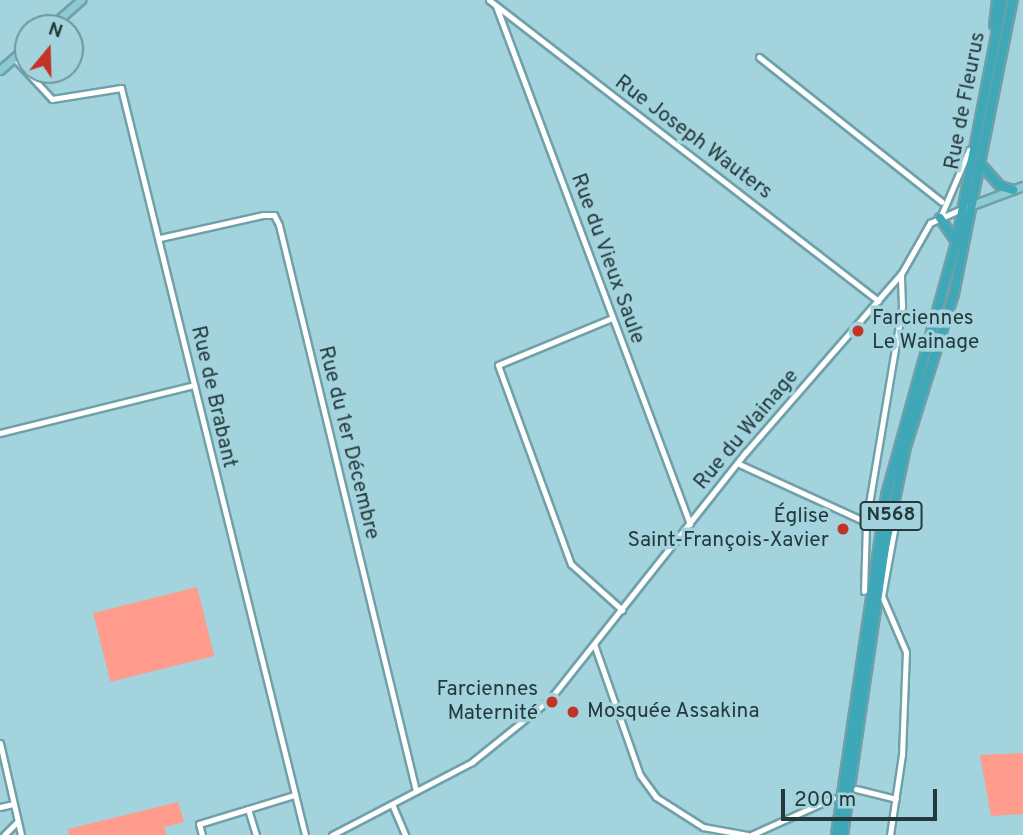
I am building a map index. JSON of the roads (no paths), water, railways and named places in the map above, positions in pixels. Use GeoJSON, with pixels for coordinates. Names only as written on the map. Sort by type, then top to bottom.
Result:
{"type":"FeatureCollection","features":[{"type":"Feature","properties":{"kind":"highway"},"geometry":{"type":"LineString","coordinates":[[996,36],[997,0]]}},
{"type":"Feature","properties":{"kind":"highway","name":"Rue de Fleurus"},"geometry":{"type":"LineString","coordinates":[[963,208],[1003,0]]}},
{"type":"Feature","properties":{"kind":"highway","name":"Rue de Fleurus"},"geometry":{"type":"LineString","coordinates":[[974,205],[1013,0]]}},
{"type":"Feature","properties":{"kind":"highway"},"geometry":{"type":"LineString","coordinates":[[983,167],[1000,186],[1013,190]]}},
{"type":"Feature","properties":{"kind":"highway","name":"N568"},"geometry":{"type":"LineString","coordinates":[[843,835],[895,497],[974,205]]}},
{"type":"Feature","properties":{"kind":"highway","name":"N568"},"geometry":{"type":"LineString","coordinates":[[836,835],[886,495],[956,243],[963,208]]}},
{"type":"Feature","properties":{"kind":"highway"},"geometry":{"type":"LineString","coordinates":[[940,218],[956,243]]}},
{"type":"Feature","properties":{"kind":"main road"},"geometry":{"type":"LineString","coordinates":[[65,14],[81,0]]}},
{"type":"Feature","properties":{"kind":"main road"},"geometry":{"type":"LineString","coordinates":[[0,70],[14,58]]}},
{"type":"Feature","properties":{"kind":"main road"},"geometry":{"type":"LineString","coordinates":[[963,208],[1023,186]]}},
{"type":"Feature","properties":{"kind":"street","name":"Rue Joseph Wauters"},"geometry":{"type":"LineString","coordinates":[[489,0],[878,301]]}},
{"type":"Feature","properties":{"kind":"street","name":"Rue du Vieux Saule"},"geometry":{"type":"LineString","coordinates":[[496,6],[690,524]]}},
{"type":"Feature","properties":{"kind":"street"},"geometry":{"type":"LineString","coordinates":[[759,57],[942,202]]}},
{"type":"Feature","properties":{"kind":"street","name":"Rue de Brabant"},"geometry":{"type":"LineString","coordinates":[[38,84],[52,99],[121,88],[305,835]]}},
{"type":"Feature","properties":{"kind":"street","name":"Rue de Fleurus"},"geometry":{"type":"LineString","coordinates":[[940,218],[942,202],[970,150]]}},
{"type":"Feature","properties":{"kind":"street","name":"Rue du Wainage"},"geometry":{"type":"LineString","coordinates":[[332,835],[416,791],[513,734],[594,644],[737,463],[901,274],[930,223],[963,208]]}},
{"type":"Feature","properties":{"kind":"street","name":"Rue du 1er Décembre"},"geometry":{"type":"LineString","coordinates":[[160,238],[263,215],[274,215],[279,225],[416,791]]}},
{"type":"Feature","properties":{"kind":"street"},"geometry":{"type":"LineString","coordinates":[[864,591],[866,522],[902,306],[901,274]]}},
{"type":"Feature","properties":{"kind":"street"},"geometry":{"type":"LineString","coordinates":[[612,318],[498,365],[571,564],[622,610]]}},
{"type":"Feature","properties":{"kind":"street"},"geometry":{"type":"LineString","coordinates":[[0,433],[194,386]]}},
{"type":"Feature","properties":{"kind":"street"},"geometry":{"type":"LineString","coordinates":[[737,463],[866,522]]}},
{"type":"Feature","properties":{"kind":"street"},"geometry":{"type":"LineString","coordinates":[[890,835],[896,799],[906,652],[882,596],[895,525],[907,521]]}},
{"type":"Feature","properties":{"kind":"street"},"geometry":{"type":"LineString","coordinates":[[594,644],[640,775],[678,816],[717,833],[749,835],[833,797]]}},
{"type":"Feature","properties":{"kind":"street"},"geometry":{"type":"LineString","coordinates":[[0,743],[21,835]]}},
{"type":"Feature","properties":{"kind":"street"},"geometry":{"type":"LineString","coordinates":[[856,789],[896,799]]}},
{"type":"Feature","properties":{"kind":"street"},"geometry":{"type":"LineString","coordinates":[[202,835],[199,824],[294,795]]}},
{"type":"Feature","properties":{"kind":"street"},"geometry":{"type":"LineString","coordinates":[[0,807],[13,804]]}},
{"type":"Feature","properties":{"kind":"street"},"geometry":{"type":"LineString","coordinates":[[392,804],[405,835]]}},
{"type":"Feature","properties":{"kind":"street"},"geometry":{"type":"LineString","coordinates":[[248,809],[256,835]]}},
{"type":"Feature","properties":{"kind":"street"},"geometry":{"type":"LineString","coordinates":[[4,835],[17,822]]}},
{"type":"Feature","properties":{"kind":"place","name":"Farciennes Le Wainage"},"geometry":{"type":"Point","coordinates":[858,331]}},
{"type":"Feature","properties":{"kind":"place","name":"Église Saint-François-Xavier"},"geometry":{"type":"Point","coordinates":[843,529]}},
{"type":"Feature","properties":{"kind":"place","name":"Farciennes Maternité"},"geometry":{"type":"Point","coordinates":[552,702]}},
{"type":"Feature","properties":{"kind":"place","name":"Mosquée Assakina"},"geometry":{"type":"Point","coordinates":[573,712]}}]}
